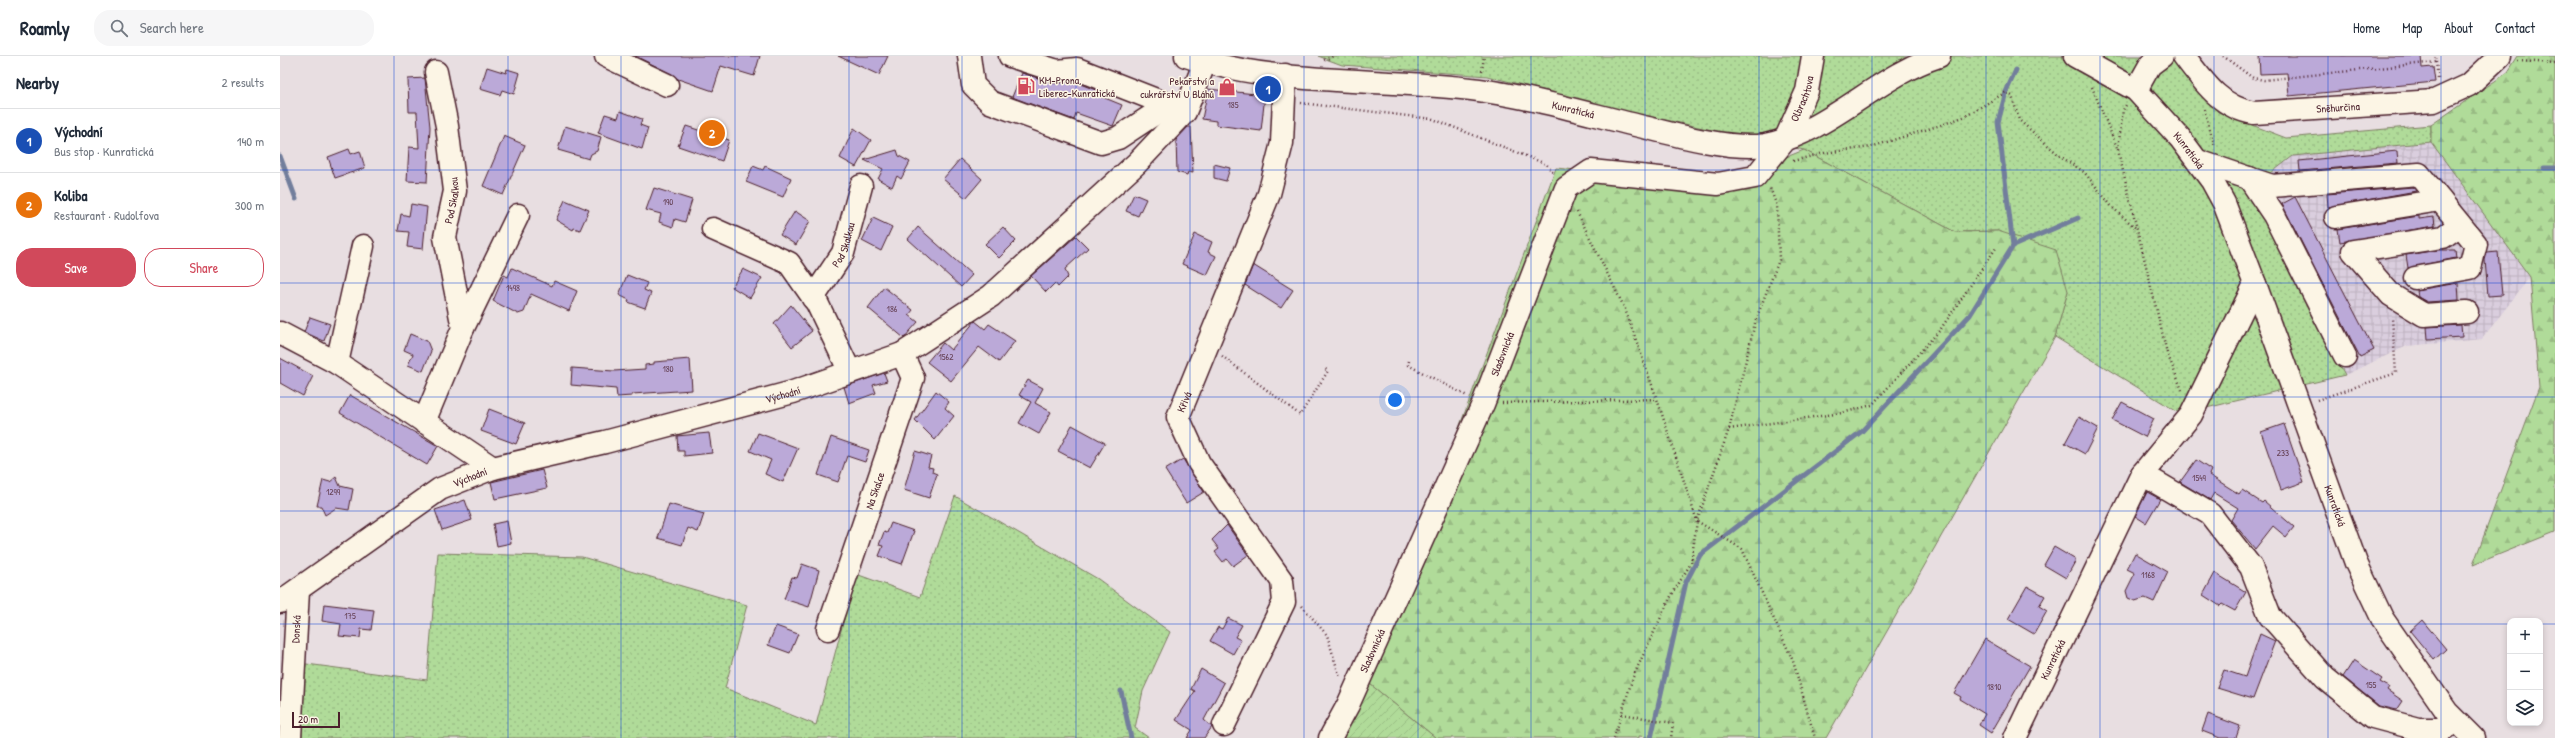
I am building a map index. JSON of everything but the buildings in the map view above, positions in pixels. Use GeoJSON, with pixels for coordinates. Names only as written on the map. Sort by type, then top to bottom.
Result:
{"type":"FeatureCollection","features":[{"type":"Feature","properties":{"kind":"street"},"geometry":{"type":"LineString","coordinates":[[606,56],[667,84]]}},
{"type":"Feature","properties":{"kind":"street"},"geometry":{"type":"LineString","coordinates":[[969,56],[973,85],[990,102],[1102,143],[1118,138],[1177,108]]}},
{"type":"Feature","properties":{"kind":"street"},"geometry":{"type":"LineString","coordinates":[[1010,56],[1057,71],[1077,69],[1177,108]]}},
{"type":"Feature","properties":{"kind":"street","name":"Olbrachtova"},"geometry":{"type":"LineString","coordinates":[[1785,140],[1807,91],[1813,56]]}},
{"type":"Feature","properties":{"kind":"street","name":"Kunratická"},"geometry":{"type":"LineString","coordinates":[[1196,59],[1220,67],[1285,74],[1480,90],[1689,138],[1745,145],[1762,145],[1785,140],[1820,124],[1885,82],[1940,56]]}},
{"type":"Feature","properties":{"kind":"street","name":"Kunratická"},"geometry":{"type":"LineString","coordinates":[[2075,56],[2094,65],[2136,90],[2154,108],[2201,162],[2224,203],[2300,406],[2356,562],[2382,618],[2444,726],[2473,738]]}},
{"type":"Feature","properties":{"kind":"street"},"geometry":{"type":"LineString","coordinates":[[2136,90],[2150,65],[2162,56]]}},
{"type":"Feature","properties":{"kind":"street","name":"Sněhurčina"},"geometry":{"type":"LineString","coordinates":[[2184,56],[2209,87],[2229,105],[2239,111],[2254,113],[2434,101],[2469,85],[2499,58]]}},
{"type":"Feature","properties":{"kind":"street","name":"Východní"},"geometry":{"type":"LineString","coordinates":[[289,597],[440,489],[493,468],[665,426],[793,392],[902,354],[991,296],[1137,163],[1177,108],[1196,59]]}},
{"type":"Feature","properties":{"kind":"street","name":"Pod Skalkou"},"geometry":{"type":"LineString","coordinates":[[436,72],[447,126],[455,191],[445,237],[463,328]]}},
{"type":"Feature","properties":{"kind":"street","name":"Křivá"},"geometry":{"type":"LineString","coordinates":[[1224,725],[1284,602],[1282,581],[1199,463],[1178,418],[1269,194],[1282,143],[1285,74]]}},
{"type":"Feature","properties":{"kind":"street"},"geometry":{"type":"LineString","coordinates":[[1566,188],[1591,171],[1718,184],[1755,177],[1785,140]]}},
{"type":"Feature","properties":{"kind":"street"},"geometry":{"type":"LineString","coordinates":[[2201,162],[2272,186],[2419,174],[2476,244],[2470,268],[2415,278]]}},
{"type":"Feature","properties":{"kind":"street"},"geometry":{"type":"LineString","coordinates":[[2249,178],[2274,215],[2344,356]]}},
{"type":"Feature","properties":{"kind":"street","name":"Pod Skalkou"},"geometry":{"type":"LineString","coordinates":[[813,298],[843,253],[861,186]]}},
{"type":"Feature","properties":{"kind":"street","name":"Sladovnická"},"geometry":{"type":"LineString","coordinates":[[1330,738],[1348,705],[1483,404],[1566,188]]}},
{"type":"Feature","properties":{"kind":"street"},"geometry":{"type":"LineString","coordinates":[[2336,217],[2440,200]]}},
{"type":"Feature","properties":{"kind":"street"},"geometry":{"type":"LineString","coordinates":[[424,422],[463,328],[518,215]]}},
{"type":"Feature","properties":{"kind":"street"},"geometry":{"type":"LineString","coordinates":[[2460,225],[2443,237],[2353,251],[2391,295],[2424,315],[2467,312]]}},
{"type":"Feature","properties":{"kind":"street"},"geometry":{"type":"LineString","coordinates":[[713,229],[789,263],[813,298],[850,372]]}},
{"type":"Feature","properties":{"kind":"street"},"geometry":{"type":"LineString","coordinates":[[337,363],[363,246]]}},
{"type":"Feature","properties":{"kind":"street","name":"Kunratická"},"geometry":{"type":"LineString","coordinates":[[2015,738],[2142,474],[2192,415],[2255,284]]}},
{"type":"Feature","properties":{"kind":"street"},"geometry":{"type":"LineString","coordinates":[[280,333],[337,363],[493,468]]}},
{"type":"Feature","properties":{"kind":"street","name":"Na Skalce"},"geometry":{"type":"LineString","coordinates":[[828,629],[913,378],[902,354]]}},
{"type":"Feature","properties":{"kind":"street"},"geometry":{"type":"LineString","coordinates":[[2142,474],[2210,514],[2252,567],[2270,616],[2325,678],[2373,717],[2418,729],[2444,726]]}},
{"type":"Feature","properties":{"kind":"street","name":"Donská"},"geometry":{"type":"LineString","coordinates":[[289,597],[290,738]]}},
{"type":"Feature","properties":{"kind":"path"},"geometry":{"type":"LineString","coordinates":[[1320,61],[1334,56]]}},
{"type":"Feature","properties":{"kind":"path"},"geometry":{"type":"LineString","coordinates":[[2222,56],[2253,78],[2264,80],[2436,62],[2437,56]]}},
{"type":"Feature","properties":{"kind":"path"},"geometry":{"type":"LineString","coordinates":[[2499,58],[2555,63]]}},
{"type":"Feature","properties":{"kind":"path"},"geometry":{"type":"LineString","coordinates":[[2094,65],[2091,81],[2092,90],[2118,150],[2167,352],[2192,415]]}},
{"type":"Feature","properties":{"kind":"path"},"geometry":{"type":"LineString","coordinates":[[2209,87],[2203,100],[2205,114],[2223,170]]}},
{"type":"Feature","properties":{"kind":"path"},"geometry":{"type":"LineString","coordinates":[[2118,150],[2123,110],[2136,90]]}},
{"type":"Feature","properties":{"kind":"path"},"geometry":{"type":"LineString","coordinates":[[1790,162],[1824,153],[1871,147],[1944,124],[1966,116],[2006,92],[2012,96],[2019,120],[2060,156],[2084,172],[2113,208],[2137,229]]}},
{"type":"Feature","properties":{"kind":"path"},"geometry":{"type":"LineString","coordinates":[[1285,101],[1433,119],[1546,164],[1566,188],[1625,309],[1657,399],[1697,521],[1742,549],[1793,661],[1815,738]]}},
{"type":"Feature","properties":{"kind":"path"},"geometry":{"type":"LineString","coordinates":[[1614,738],[1633,677],[1670,598],[1691,562],[1697,521],[1729,429],[1756,319],[1779,260],[1777,206],[1762,169]]}},
{"type":"Feature","properties":{"kind":"path"},"geometry":{"type":"LineString","coordinates":[[1729,429],[1842,413],[1872,404],[1940,330],[1996,248]]}},
{"type":"Feature","properties":{"kind":"path"},"geometry":{"type":"LineString","coordinates":[[2300,406],[2396,373],[2391,295]]}},
{"type":"Feature","properties":{"kind":"path"},"geometry":{"type":"LineString","coordinates":[[1207,345],[1300,415],[1328,371],[1324,368]]}},
{"type":"Feature","properties":{"kind":"path"},"geometry":{"type":"LineString","coordinates":[[1410,361],[1408,365],[1483,404],[1657,399]]}},
{"type":"Feature","properties":{"kind":"path"},"geometry":{"type":"LineString","coordinates":[[1302,605],[1327,635],[1348,705]]}},
{"type":"Feature","properties":{"kind":"path"},"geometry":{"type":"LineString","coordinates":[[1622,714],[1673,723],[1672,738]]}},
{"type":"Feature","properties":{"kind":"shaded area"},"geometry":{"type":"Polygon","coordinates":[[[2431,142],[2530,277],[2482,339],[2407,346],[2345,375],[2249,190],[2293,156],[2431,142]]]}},
{"type":"Feature","properties":{"kind":"green space"},"geometry":{"type":"Polygon","coordinates":[[[1318,56],[2171,56],[2218,112],[2286,138],[2431,125],[2431,142],[2293,156],[2249,190],[2345,375],[2181,414],[2055,337],[2068,291],[1998,231],[1955,232],[1804,150],[1620,110],[1487,76],[1342,65],[1318,56]]]}},
{"type":"Feature","properties":{"kind":"green space"},"geometry":{"type":"Polygon","coordinates":[[[2518,56],[2555,56],[2555,532],[2473,565],[2539,387],[2530,277],[2431,142],[2431,125],[2508,72],[2518,56]]]}},
{"type":"Feature","properties":{"kind":"green space"},"geometry":{"type":"Polygon","coordinates":[[[1804,150],[1955,232],[1998,231],[2056,250],[2068,291],[2055,337],[1826,738],[1657,738],[1639,736],[1639,738],[1436,738],[1365,680],[1556,168],[1718,184],[1804,150]]]}},
{"type":"Feature","properties":{"kind":"green space"},"geometry":{"type":"Polygon","coordinates":[[[955,496],[1098,579],[1170,632],[1143,691],[1135,728],[1149,738],[281,738],[280,713],[284,661],[427,680],[438,553],[582,557],[747,605],[725,688],[816,725],[856,574],[920,597],[955,496]]]}},
{"type":"Feature","properties":{"kind":"green space"},"geometry":{"type":"Polygon","coordinates":[[[1365,680],[1436,738],[1335,738],[1365,680]]]}},
{"type":"Feature","properties":{"kind":"waterway"},"geometry":{"type":"LineString","coordinates":[[1651,738],[1686,582],[1700,555],[1862,431],[1970,315],[2013,246],[1998,122],[2006,92],[2016,70]]}},
{"type":"Feature","properties":{"kind":"waterway"},"geometry":{"type":"LineString","coordinates":[[280,156],[296,199]]}},
{"type":"Feature","properties":{"kind":"waterway"},"geometry":{"type":"LineString","coordinates":[[2544,168],[2555,168]]}},
{"type":"Feature","properties":{"kind":"waterway"},"geometry":{"type":"LineString","coordinates":[[2013,246],[2078,218]]}},
{"type":"Feature","properties":{"kind":"waterway"},"geometry":{"type":"LineString","coordinates":[[1121,691],[1131,738]]}},
{"type":"Feature","properties":{"kind":"place","name":"KM-Prona, Liberec-Kunratická"},"geometry":{"type":"Point","coordinates":[1026,86]}},
{"type":"Feature","properties":{"kind":"place","name":"Pekařství a cukrářství U Bláhů"},"geometry":{"type":"Point","coordinates":[1227,87]}},
{"type":"Feature","properties":{"kind":"place","name":"Východní"},"geometry":{"type":"Point","coordinates":[1268,89]}},
{"type":"Feature","properties":{"kind":"place","name":"Koliba"},"geometry":{"type":"Point","coordinates":[712,133]}}]}
